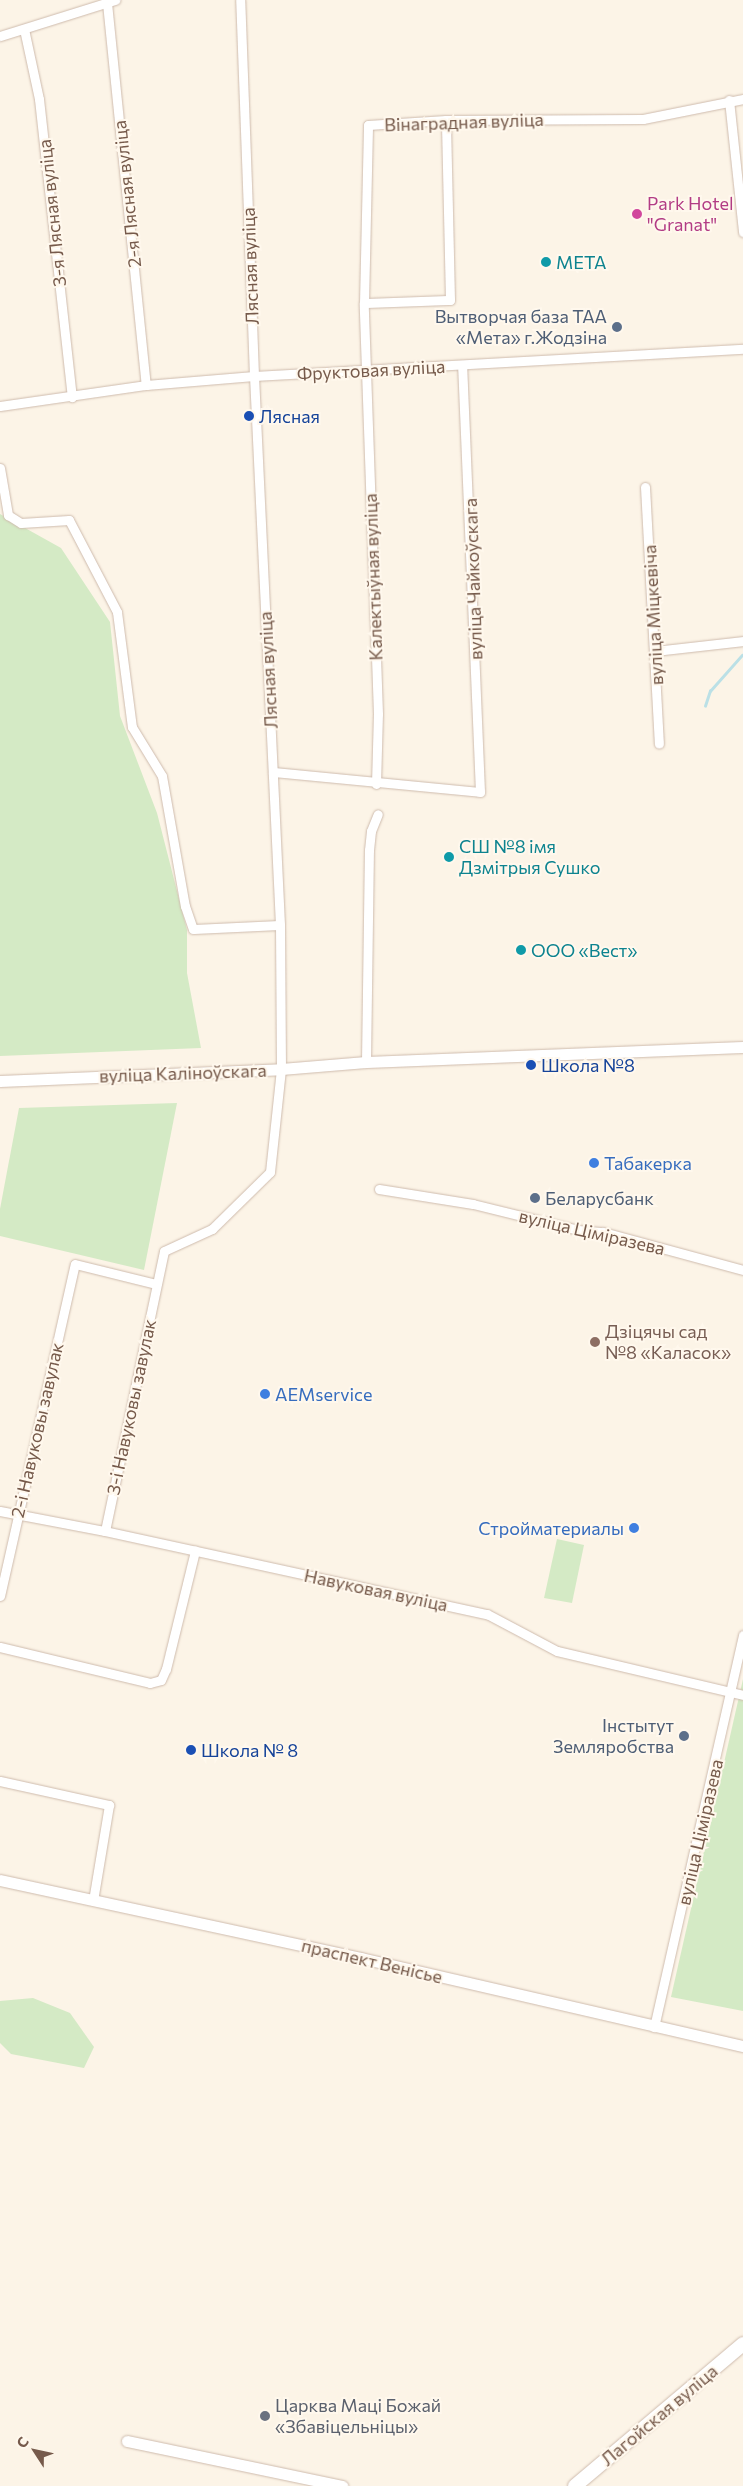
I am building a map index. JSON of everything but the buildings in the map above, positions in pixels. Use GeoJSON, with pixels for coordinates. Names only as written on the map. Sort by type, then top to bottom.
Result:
{"type":"FeatureCollection","features":[{"type":"Feature","properties":{"kind":"main road","name":"Лагойская вуліца"},"geometry":{"type":"LineString","coordinates":[[575,2486],[743,2344]]}},
{"type":"Feature","properties":{"kind":"street","name":"Лясная вуліца"},"geometry":{"type":"LineString","coordinates":[[156,1284],[164,1251],[212,1229],[270,1172],[281,1069],[280,925],[254,376],[240,0]]}},
{"type":"Feature","properties":{"kind":"street"},"geometry":{"type":"LineString","coordinates":[[0,36],[111,1]]}},
{"type":"Feature","properties":{"kind":"street","name":"2-я Лясная вуліца"},"geometry":{"type":"LineString","coordinates":[[111,1],[146,385]]}},
{"type":"Feature","properties":{"kind":"street","name":"3-я Лясная вуліца"},"geometry":{"type":"LineString","coordinates":[[24,29],[39,99],[72,397]]}},
{"type":"Feature","properties":{"kind":"street","name":"Вінаградная вуліца"},"geometry":{"type":"LineString","coordinates":[[365,370],[364,303],[368,125],[446,120],[643,119],[728,100],[743,99]]}},
{"type":"Feature","properties":{"kind":"street"},"geometry":{"type":"LineString","coordinates":[[728,100],[743,232]]}},
{"type":"Feature","properties":{"kind":"street"},"geometry":{"type":"LineString","coordinates":[[364,303],[450,300],[446,120]]}},
{"type":"Feature","properties":{"kind":"street","name":"Фруктовая вуліца"},"geometry":{"type":"LineString","coordinates":[[0,406],[146,385],[254,376],[743,349]]}},
{"type":"Feature","properties":{"kind":"street","name":"вуліца Чайкоўскага"},"geometry":{"type":"LineString","coordinates":[[376,784],[480,792],[462,366]]}},
{"type":"Feature","properties":{"kind":"street","name":"Калектыўная вуліца"},"geometry":{"type":"LineString","coordinates":[[365,370],[378,714],[376,784]]}},
{"type":"Feature","properties":{"kind":"street"},"geometry":{"type":"LineString","coordinates":[[0,468],[8,515],[21,523],[69,520],[117,612],[132,727],[162,776],[185,906],[193,929],[280,925]]}},
{"type":"Feature","properties":{"kind":"street","name":"вуліца Міцкевіча"},"geometry":{"type":"LineString","coordinates":[[645,487],[659,744]]}},
{"type":"Feature","properties":{"kind":"street"},"geometry":{"type":"LineString","coordinates":[[655,651],[743,641]]}},
{"type":"Feature","properties":{"kind":"street"},"geometry":{"type":"LineString","coordinates":[[273,772],[376,784]]}},
{"type":"Feature","properties":{"kind":"street"},"geometry":{"type":"LineString","coordinates":[[366,1062],[369,850],[371,831],[378,814]]}},
{"type":"Feature","properties":{"kind":"street","name":"вуліца Каліноўскага"},"geometry":{"type":"LineString","coordinates":[[0,1081],[281,1069],[366,1062],[743,1047]]}},
{"type":"Feature","properties":{"kind":"street","name":"вуліца Ціміразева"},"geometry":{"type":"LineString","coordinates":[[379,1188],[473,1204],[578,1230],[602,1232],[743,1270]]}},
{"type":"Feature","properties":{"kind":"street","name":"2-і Навуковы завулак"},"geometry":{"type":"LineString","coordinates":[[0,1596],[75,1264],[156,1284]]}},
{"type":"Feature","properties":{"kind":"street","name":"3-і Навуковы завулак"},"geometry":{"type":"LineString","coordinates":[[105,1531],[156,1284]]}},
{"type":"Feature","properties":{"kind":"street","name":"Навуковая вуліца"},"geometry":{"type":"LineString","coordinates":[[0,1511],[105,1531],[487,1614],[557,1651],[743,1695]]}},
{"type":"Feature","properties":{"kind":"street"},"geometry":{"type":"LineString","coordinates":[[0,1647],[150,1683],[161,1680],[166,1669],[194,1551]]}},
{"type":"Feature","properties":{"kind":"street","name":"вуліца Ціміразева"},"geometry":{"type":"LineString","coordinates":[[654,2027],[732,1692],[743,1635]]}},
{"type":"Feature","properties":{"kind":"street"},"geometry":{"type":"LineString","coordinates":[[0,1781],[109,1805],[93,1901]]}},
{"type":"Feature","properties":{"kind":"street","name":"праспект Венісье"},"geometry":{"type":"LineString","coordinates":[[0,1880],[361,1958],[743,2046]]}},
{"type":"Feature","properties":{"kind":"street"},"geometry":{"type":"LineString","coordinates":[[127,2441],[342,2486]]}},
{"type":"Feature","properties":{"kind":"green space"},"geometry":{"type":"Polygon","coordinates":[[[0,514],[61,548],[110,622],[120,716],[157,813],[187,930],[187,973],[201,1048],[0,1056],[0,514]]]}},
{"type":"Feature","properties":{"kind":"green space"},"geometry":{"type":"Polygon","coordinates":[[[177,1103],[144,1270],[0,1236],[0,1209],[19,1108],[177,1103]]]}},
{"type":"Feature","properties":{"kind":"green space"},"geometry":{"type":"Polygon","coordinates":[[[557,1539],[584,1545],[572,1603],[544,1598],[557,1539]]]}},
{"type":"Feature","properties":{"kind":"green space"},"geometry":{"type":"Polygon","coordinates":[[[743,1679],[743,2011],[671,1997],[743,1679]]]}},
{"type":"Feature","properties":{"kind":"green space"},"geometry":{"type":"Polygon","coordinates":[[[33,1998],[70,2013],[94,2047],[84,2068],[11,2054],[0,2043],[0,2001],[33,1998]]]}},
{"type":"Feature","properties":{"kind":"waterway"},"geometry":{"type":"LineString","coordinates":[[705,706],[710,691],[742,655]]}},
{"type":"Feature","properties":{"kind":"place","name":"Park Hotel \"Granat\""},"geometry":{"type":"Point","coordinates":[637,214]}},
{"type":"Feature","properties":{"kind":"place","name":"МЕТА"},"geometry":{"type":"Point","coordinates":[546,262]}},
{"type":"Feature","properties":{"kind":"place","name":"Вытворчая база ТАА «Мета» г.Жодзіна"},"geometry":{"type":"Point","coordinates":[617,327]}},
{"type":"Feature","properties":{"kind":"place","name":"Лясная"},"geometry":{"type":"Point","coordinates":[249,416]}},
{"type":"Feature","properties":{"kind":"place","name":"СШ №8 імя Дзмітрыя Сушко"},"geometry":{"type":"Point","coordinates":[449,857]}},
{"type":"Feature","properties":{"kind":"place","name":"ООО «Вест»"},"geometry":{"type":"Point","coordinates":[521,950]}},
{"type":"Feature","properties":{"kind":"place","name":"Школа №8"},"geometry":{"type":"Point","coordinates":[531,1065]}},
{"type":"Feature","properties":{"kind":"place","name":"Табакерка"},"geometry":{"type":"Point","coordinates":[594,1163]}},
{"type":"Feature","properties":{"kind":"place","name":"Беларусбанк"},"geometry":{"type":"Point","coordinates":[535,1198]}},
{"type":"Feature","properties":{"kind":"place","name":"Дзіцячы сад №8 «Каласок»"},"geometry":{"type":"Point","coordinates":[595,1342]}},
{"type":"Feature","properties":{"kind":"place","name":"AEMservice"},"geometry":{"type":"Point","coordinates":[265,1394]}},
{"type":"Feature","properties":{"kind":"place","name":"Стройматериалы"},"geometry":{"type":"Point","coordinates":[634,1528]}},
{"type":"Feature","properties":{"kind":"place","name":"Інстытут Земляробства"},"geometry":{"type":"Point","coordinates":[684,1736]}},
{"type":"Feature","properties":{"kind":"place","name":"Школа № 8"},"geometry":{"type":"Point","coordinates":[191,1750]}},
{"type":"Feature","properties":{"kind":"place","name":"Царква Маці Божай «Збавіцельніцы»"},"geometry":{"type":"Point","coordinates":[265,2416]}}]}
